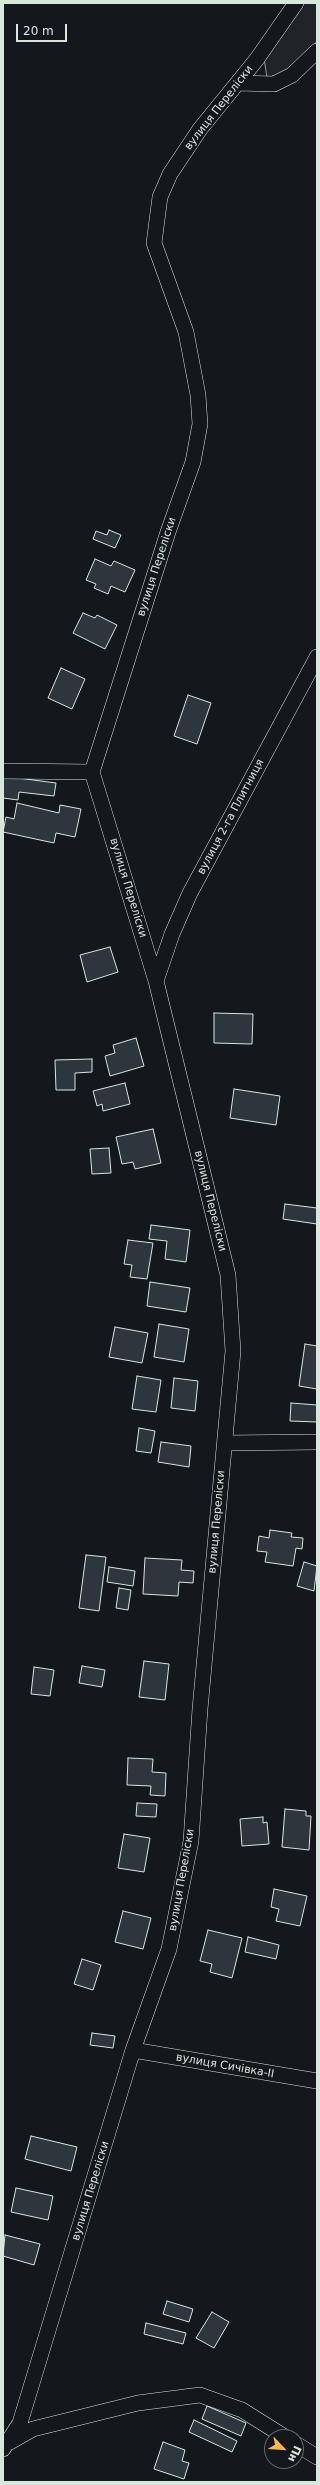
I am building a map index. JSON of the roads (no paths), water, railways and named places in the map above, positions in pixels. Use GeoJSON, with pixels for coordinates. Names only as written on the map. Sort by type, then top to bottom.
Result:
{"type":"FeatureCollection","features":[{"type":"Feature","properties":{"kind":"street","name":"вулиця Переліски"},"geometry":{"type":"LineString","coordinates":[[5,2446],[20,2423],[133,2050],[169,1949],[191,1841],[200,1709],[233,1351],[228,1275],[156,981],[92,772],[168,532],[193,462],[200,424],[198,395],[186,332],[154,243],[160,197],[170,174],[200,129],[238,83],[296,3]]}},
{"type":"Feature","properties":{"kind":"street"},"geometry":{"type":"LineString","coordinates":[[238,83],[274,84],[292,75],[317,51]]}},
{"type":"Feature","properties":{"kind":"street","name":"вулиця 2-га Плитниця"},"geometry":{"type":"LineString","coordinates":[[156,981],[172,934],[190,893],[317,658]]}},
{"type":"Feature","properties":{"kind":"street"},"geometry":{"type":"LineString","coordinates":[[3,771],[92,772]]}},
{"type":"Feature","properties":{"kind":"street"},"geometry":{"type":"LineString","coordinates":[[225,1443],[317,1442]]}},
{"type":"Feature","properties":{"kind":"street","name":"вулиця Сичівка-II"},"geometry":{"type":"LineString","coordinates":[[133,2050],[317,2081]]}},
{"type":"Feature","properties":{"kind":"street"},"geometry":{"type":"LineString","coordinates":[[5,2446],[33,2429],[125,2406],[170,2397],[200,2395],[242,2410],[272,2429]]}},
{"type":"Feature","properties":{"kind":"street"},"geometry":{"type":"LineString","coordinates":[[304,2449],[317,2457]]}}]}
